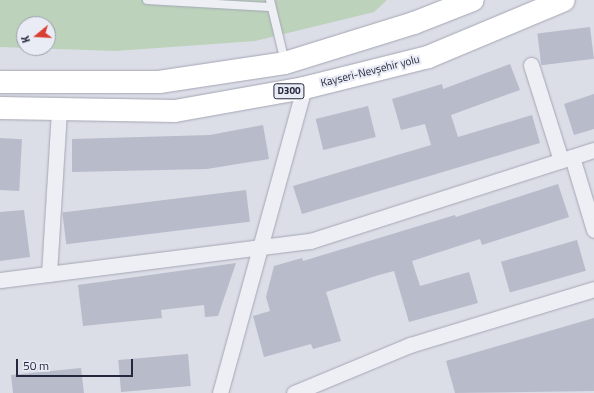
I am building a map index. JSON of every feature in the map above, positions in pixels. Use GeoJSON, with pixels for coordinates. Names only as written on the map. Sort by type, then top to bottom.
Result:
{"type":"FeatureCollection","features":[{"type":"Feature","properties":{"kind":"highway"},"geometry":{"type":"LineString","coordinates":[[0,82],[159,82],[285,63],[414,23],[473,0]]}},
{"type":"Feature","properties":{"kind":"highway","name":"Kayseri-Nevşehir yolu"},"geometry":{"type":"LineString","coordinates":[[0,108],[175,111],[304,88],[428,56],[564,0]]}},
{"type":"Feature","properties":{"kind":"street"},"geometry":{"type":"LineString","coordinates":[[531,65],[594,230]]}},
{"type":"Feature","properties":{"kind":"street"},"geometry":{"type":"LineString","coordinates":[[220,393],[304,88]]}},
{"type":"Feature","properties":{"kind":"street"},"geometry":{"type":"LineString","coordinates":[[49,274],[58,109]]}},
{"type":"Feature","properties":{"kind":"street"},"geometry":{"type":"LineString","coordinates":[[0,280],[310,241],[594,150]]}},
{"type":"Feature","properties":{"kind":"street"},"geometry":{"type":"LineString","coordinates":[[294,393],[410,345],[594,289]]}},
{"type":"Feature","properties":{"kind":"lane"},"geometry":{"type":"LineString","coordinates":[[147,0],[269,3],[285,63]]}},
{"type":"Feature","properties":{"kind":"green space"},"geometry":{"type":"Polygon","coordinates":[[[0,0],[386,0],[374,12],[255,41],[115,51],[56,49],[56,16],[16,16],[16,48],[0,47],[0,0]]]}},
{"type":"Feature","properties":{"kind":"building"},"geometry":{"type":"Polygon","coordinates":[[[590,27],[594,59],[541,65],[537,33],[590,27]]]}},
{"type":"Feature","properties":{"kind":"building"},"geometry":{"type":"Polygon","coordinates":[[[510,64],[520,90],[451,115],[458,137],[532,115],[540,143],[302,214],[293,186],[431,145],[425,124],[401,130],[392,99],[442,84],[443,89],[510,64]]]}},
{"type":"Feature","properties":{"kind":"building"},"geometry":{"type":"Polygon","coordinates":[[[594,94],[594,129],[574,135],[564,104],[594,94]]]}},
{"type":"Feature","properties":{"kind":"building"},"geometry":{"type":"Polygon","coordinates":[[[368,106],[376,137],[323,150],[316,119],[368,106]]]}},
{"type":"Feature","properties":{"kind":"building"},"geometry":{"type":"Polygon","coordinates":[[[263,125],[269,159],[207,169],[72,172],[72,139],[210,135],[263,125]]]}},
{"type":"Feature","properties":{"kind":"building"},"geometry":{"type":"Polygon","coordinates":[[[0,138],[22,139],[19,191],[0,190],[0,138]]]}},
{"type":"Feature","properties":{"kind":"building"},"geometry":{"type":"Polygon","coordinates":[[[558,184],[569,217],[482,245],[480,239],[412,261],[420,286],[469,272],[478,303],[409,322],[394,271],[326,292],[341,341],[313,349],[311,344],[264,357],[253,316],[270,311],[266,297],[274,266],[302,258],[303,261],[455,215],[456,217],[558,184]]]}},
{"type":"Feature","properties":{"kind":"building"},"geometry":{"type":"Polygon","coordinates":[[[246,190],[250,222],[66,244],[62,213],[246,190]]]}},
{"type":"Feature","properties":{"kind":"building"},"geometry":{"type":"Polygon","coordinates":[[[24,210],[30,257],[0,261],[0,212],[24,210]]]}},
{"type":"Feature","properties":{"kind":"building"},"geometry":{"type":"Polygon","coordinates":[[[577,240],[586,271],[510,293],[501,262],[577,240]]]}},
{"type":"Feature","properties":{"kind":"building"},"geometry":{"type":"Polygon","coordinates":[[[236,263],[218,316],[205,317],[204,305],[161,310],[162,318],[83,326],[78,285],[236,263]]]}},
{"type":"Feature","properties":{"kind":"building"},"geometry":{"type":"Polygon","coordinates":[[[594,318],[594,391],[455,393],[446,361],[594,318]]]}},
{"type":"Feature","properties":{"kind":"building"},"geometry":{"type":"Polygon","coordinates":[[[188,354],[191,386],[121,392],[118,360],[188,354]]]}},
{"type":"Feature","properties":{"kind":"building"},"geometry":{"type":"Polygon","coordinates":[[[81,368],[84,393],[13,393],[11,375],[81,368]]]}}]}
